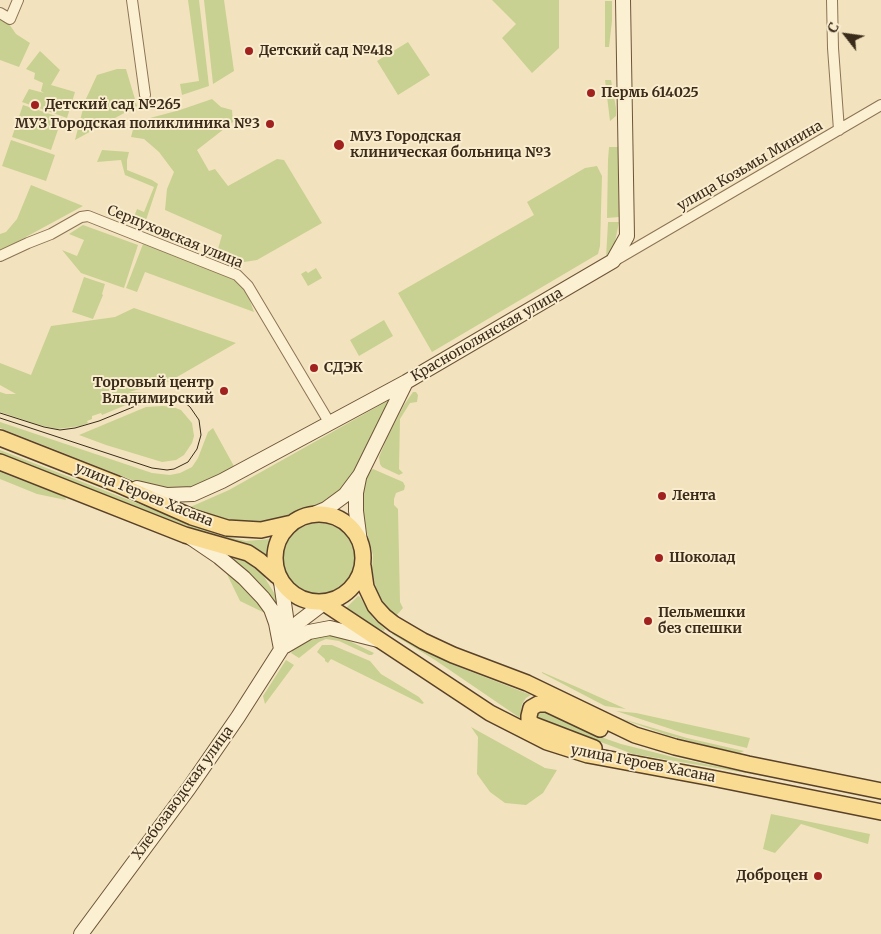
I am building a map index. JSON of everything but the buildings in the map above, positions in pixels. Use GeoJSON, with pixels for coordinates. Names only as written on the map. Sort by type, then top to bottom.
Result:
{"type":"FeatureCollection","features":[{"type":"Feature","properties":{"kind":"main road"},"geometry":{"type":"LineString","coordinates":[[613,261],[627,236],[623,0]]}},
{"type":"Feature","properties":{"kind":"main road","name":"Краснополянская улица"},"geometry":{"type":"LineString","coordinates":[[118,484],[166,495],[193,494],[222,481],[406,382],[613,261]]}},
{"type":"Feature","properties":{"kind":"main road"},"geometry":{"type":"LineString","coordinates":[[280,649],[286,617],[274,559],[277,543],[292,523],[326,509],[346,495],[360,475],[406,382]]}},
{"type":"Feature","properties":{"kind":"main road","name":"улица Героев Хасана"},"geometry":{"type":"LineString","coordinates":[[0,438],[118,484],[192,517],[227,528],[260,530],[292,523]]}},
{"type":"Feature","properties":{"kind":"main road","name":"улица Героев Хасана"},"geometry":{"type":"LineString","coordinates":[[0,462],[185,534],[248,553],[260,561],[279,579]]}},
{"type":"Feature","properties":{"kind":"main road"},"geometry":{"type":"LineString","coordinates":[[279,579],[292,594],[307,601],[324,603],[346,593],[357,581],[363,566],[356,511],[356,493],[360,475]]}},
{"type":"Feature","properties":{"kind":"main road"},"geometry":{"type":"LineString","coordinates":[[314,514],[330,515],[338,518],[351,528],[360,542]]}},
{"type":"Feature","properties":{"kind":"main road"},"geometry":{"type":"LineString","coordinates":[[185,534],[219,557],[244,578],[263,598],[273,616],[280,649]]}},
{"type":"Feature","properties":{"kind":"main road","name":"улица Героев Хасана"},"geometry":{"type":"LineString","coordinates":[[363,566],[366,587],[375,606],[394,624],[423,641],[453,655],[534,687],[635,735],[674,747],[748,764],[881,791]]}},
{"type":"Feature","properties":{"kind":"main road","name":"улица Героев Хасана"},"geometry":{"type":"LineString","coordinates":[[324,603],[482,707],[518,729],[547,742],[571,750],[623,762],[881,812]]}},
{"type":"Feature","properties":{"kind":"main road","name":"Хлебозаводская улица"},"geometry":{"type":"LineString","coordinates":[[81,934],[189,788],[238,717],[299,622],[324,603]]}},
{"type":"Feature","properties":{"kind":"main road"},"geometry":{"type":"LineString","coordinates":[[280,649],[309,632],[325,628],[336,629],[383,642]]}},
{"type":"Feature","properties":{"kind":"main road"},"geometry":{"type":"LineString","coordinates":[[623,762],[534,725],[529,721],[531,708],[538,704],[547,704],[605,731],[635,735]]}},
{"type":"Feature","properties":{"kind":"street"},"geometry":{"type":"LineString","coordinates":[[0,13],[10,19],[18,0]]}},
{"type":"Feature","properties":{"kind":"street"},"geometry":{"type":"LineString","coordinates":[[132,0],[145,96]]}},
{"type":"Feature","properties":{"kind":"street","name":"улица Козьмы Минина"},"geometry":{"type":"LineString","coordinates":[[613,261],[839,130],[833,48],[832,0]]}},
{"type":"Feature","properties":{"kind":"street"},"geometry":{"type":"LineString","coordinates":[[839,130],[881,105]]}},
{"type":"Feature","properties":{"kind":"street","name":"Серпуховская улица"},"geometry":{"type":"LineString","coordinates":[[0,256],[28,242],[51,234],[81,217],[88,216],[237,275],[248,286],[329,422]]}},
{"type":"Feature","properties":{"kind":"street"},"geometry":{"type":"LineString","coordinates":[[627,236],[640,245]]}},
{"type":"Feature","properties":{"kind":"green space"},"geometry":{"type":"Polygon","coordinates":[[[188,0],[199,0],[209,86],[182,95],[180,84],[199,81],[188,0]]]}},
{"type":"Feature","properties":{"kind":"green space"},"geometry":{"type":"Polygon","coordinates":[[[204,0],[224,0],[234,71],[213,84],[204,0]]]}},
{"type":"Feature","properties":{"kind":"green space"},"geometry":{"type":"Polygon","coordinates":[[[492,0],[559,0],[559,48],[532,73],[502,38],[516,24],[492,0]]]}},
{"type":"Feature","properties":{"kind":"green space"},"geometry":{"type":"Polygon","coordinates":[[[605,1],[612,1],[609,47],[605,47],[605,1]]]}},
{"type":"Feature","properties":{"kind":"green space"},"geometry":{"type":"Polygon","coordinates":[[[0,17],[7,21],[16,34],[30,43],[19,67],[0,60],[0,17]]]}},
{"type":"Feature","properties":{"kind":"green space"},"geometry":{"type":"Polygon","coordinates":[[[408,42],[430,75],[398,95],[377,61],[408,42]]]}},
{"type":"Feature","properties":{"kind":"green space"},"geometry":{"type":"Polygon","coordinates":[[[40,51],[60,70],[51,85],[75,92],[67,118],[22,102],[29,89],[44,93],[41,91],[43,83],[34,79],[35,73],[26,69],[40,51]]]}},
{"type":"Feature","properties":{"kind":"green space"},"geometry":{"type":"Polygon","coordinates":[[[117,69],[126,69],[137,106],[75,140],[85,101],[97,75],[117,69]]]}},
{"type":"Feature","properties":{"kind":"green space"},"geometry":{"type":"Polygon","coordinates":[[[605,80],[611,80],[616,108],[616,116],[610,121],[605,80]]]}},
{"type":"Feature","properties":{"kind":"green space"},"geometry":{"type":"Polygon","coordinates":[[[212,99],[221,107],[232,110],[233,122],[197,150],[209,171],[215,169],[228,186],[277,159],[284,160],[322,223],[257,260],[238,263],[216,256],[222,235],[165,210],[167,189],[174,172],[159,152],[144,139],[131,137],[135,122],[212,99]]]}},
{"type":"Feature","properties":{"kind":"green space"},"geometry":{"type":"Polygon","coordinates":[[[23,105],[62,118],[51,150],[12,137],[23,105]]]}},
{"type":"Feature","properties":{"kind":"green space"},"geometry":{"type":"Polygon","coordinates":[[[11,140],[55,155],[46,181],[2,166],[11,140]]]}},
{"type":"Feature","properties":{"kind":"green space"},"geometry":{"type":"Polygon","coordinates":[[[609,147],[618,147],[619,217],[607,218],[608,160],[609,147]]]}},
{"type":"Feature","properties":{"kind":"green space"},"geometry":{"type":"Polygon","coordinates":[[[102,150],[129,152],[127,170],[158,184],[144,226],[132,222],[137,209],[144,212],[154,187],[125,175],[121,160],[97,162],[102,150]]]}},
{"type":"Feature","properties":{"kind":"green space"},"geometry":{"type":"Polygon","coordinates":[[[597,166],[602,176],[600,246],[598,254],[432,352],[398,293],[534,215],[527,202],[585,168],[597,166]]]}},
{"type":"Feature","properties":{"kind":"green space"},"geometry":{"type":"Polygon","coordinates":[[[31,185],[83,206],[0,251],[0,234],[6,232],[17,219],[31,185]]]}},
{"type":"Feature","properties":{"kind":"green space"},"geometry":{"type":"Polygon","coordinates":[[[608,222],[619,222],[614,247],[606,258],[608,222]]]}},
{"type":"Feature","properties":{"kind":"green space"},"geometry":{"type":"Polygon","coordinates":[[[83,225],[138,245],[124,288],[81,273],[62,250],[77,256],[84,240],[69,234],[83,225]]]}},
{"type":"Feature","properties":{"kind":"green space"},"geometry":{"type":"Polygon","coordinates":[[[143,244],[227,275],[244,289],[254,312],[145,272],[137,292],[126,288],[143,244]]]}},
{"type":"Feature","properties":{"kind":"green space"},"geometry":{"type":"Polygon","coordinates":[[[316,268],[322,278],[308,286],[301,274],[306,271],[308,273],[316,268]]]}},
{"type":"Feature","properties":{"kind":"green space"},"geometry":{"type":"Polygon","coordinates":[[[84,277],[105,284],[103,295],[93,319],[72,312],[84,277]]]}},
{"type":"Feature","properties":{"kind":"green space"},"geometry":{"type":"Polygon","coordinates":[[[134,308],[236,343],[170,381],[129,392],[149,393],[145,397],[102,415],[101,413],[92,416],[92,419],[87,421],[88,423],[81,426],[57,429],[0,412],[0,392],[16,394],[0,385],[0,363],[31,375],[51,326],[115,317],[134,308]]]}},
{"type":"Feature","properties":{"kind":"green space"},"geometry":{"type":"Polygon","coordinates":[[[384,320],[393,336],[359,356],[350,340],[384,320]]]}},
{"type":"Feature","properties":{"kind":"green space"},"geometry":{"type":"Polygon","coordinates":[[[413,392],[416,392],[418,395],[417,402],[410,403],[400,419],[399,469],[403,473],[399,475],[382,467],[379,457],[404,405],[413,392]]]}},
{"type":"Feature","properties":{"kind":"green space"},"geometry":{"type":"Polygon","coordinates":[[[391,399],[345,493],[313,508],[256,524],[234,523],[188,508],[229,490],[391,399]]]}},
{"type":"Feature","properties":{"kind":"green space"},"geometry":{"type":"Polygon","coordinates":[[[163,406],[181,410],[192,423],[194,436],[192,443],[184,455],[176,460],[162,462],[79,435],[146,407],[163,406]]]}},
{"type":"Feature","properties":{"kind":"green space"},"geometry":{"type":"Polygon","coordinates":[[[0,422],[152,473],[170,475],[180,473],[192,467],[198,458],[208,432],[213,428],[235,468],[213,480],[179,492],[137,482],[0,428],[0,422]]]}},
{"type":"Feature","properties":{"kind":"green space"},"geometry":{"type":"Polygon","coordinates":[[[0,450],[219,535],[246,541],[270,539],[266,554],[241,543],[197,530],[76,483],[0,453],[0,450]]]}},
{"type":"Feature","properties":{"kind":"green space"},"geometry":{"type":"Polygon","coordinates":[[[373,469],[403,482],[405,486],[404,490],[396,493],[394,499],[394,505],[398,509],[400,602],[403,608],[396,616],[384,606],[377,593],[372,569],[373,555],[360,507],[363,484],[368,472],[373,469]]]}},
{"type":"Feature","properties":{"kind":"green space"},"geometry":{"type":"Polygon","coordinates":[[[0,472],[65,497],[66,500],[37,494],[0,479],[0,472]]]}},
{"type":"Feature","properties":{"kind":"green space"},"geometry":{"type":"Polygon","coordinates":[[[319,523],[339,529],[349,539],[355,559],[349,579],[339,589],[319,595],[299,589],[289,579],[283,559],[289,539],[299,529],[319,523]]]}},
{"type":"Feature","properties":{"kind":"green space"},"geometry":{"type":"Polygon","coordinates":[[[228,557],[247,562],[263,575],[276,596],[281,612],[228,557]]]}},
{"type":"Feature","properties":{"kind":"green space"},"geometry":{"type":"Polygon","coordinates":[[[223,566],[242,584],[269,615],[240,601],[223,566]]]}},
{"type":"Feature","properties":{"kind":"green space"},"geometry":{"type":"Polygon","coordinates":[[[358,596],[373,618],[385,629],[384,631],[345,609],[358,596]]]}},
{"type":"Feature","properties":{"kind":"green space"},"geometry":{"type":"Polygon","coordinates":[[[393,632],[451,664],[531,695],[522,704],[520,718],[435,660],[392,634],[393,632]]]}},
{"type":"Feature","properties":{"kind":"green space"},"geometry":{"type":"Polygon","coordinates":[[[335,634],[374,653],[369,655],[339,641],[326,639],[319,642],[299,658],[291,653],[296,646],[307,638],[335,634]]]}},
{"type":"Feature","properties":{"kind":"green space"},"geometry":{"type":"Polygon","coordinates":[[[322,645],[332,645],[370,661],[381,674],[419,697],[424,703],[422,704],[331,659],[328,663],[317,652],[322,645]]]}},
{"type":"Feature","properties":{"kind":"green space"},"geometry":{"type":"Polygon","coordinates":[[[286,660],[294,665],[265,704],[263,696],[286,660]]]}},
{"type":"Feature","properties":{"kind":"green space"},"geometry":{"type":"Polygon","coordinates":[[[542,672],[626,709],[605,706],[542,672]]]}},
{"type":"Feature","properties":{"kind":"green space"},"geometry":{"type":"Polygon","coordinates":[[[540,709],[595,735],[621,744],[681,759],[770,777],[633,754],[536,718],[536,712],[540,709]]]}},
{"type":"Feature","properties":{"kind":"green space"},"geometry":{"type":"Polygon","coordinates":[[[616,711],[636,713],[750,738],[747,748],[683,733],[616,711]]]}},
{"type":"Feature","properties":{"kind":"green space"},"geometry":{"type":"Polygon","coordinates":[[[616,717],[687,738],[744,751],[740,753],[708,746],[667,735],[616,717]]]}},
{"type":"Feature","properties":{"kind":"green space"},"geometry":{"type":"Polygon","coordinates":[[[471,727],[545,768],[557,770],[543,793],[526,805],[505,803],[490,792],[477,774],[478,737],[471,727]]]}},
{"type":"Feature","properties":{"kind":"green space"},"geometry":{"type":"Polygon","coordinates":[[[771,814],[870,834],[868,844],[801,824],[775,853],[763,849],[771,814]]]}},
{"type":"Feature","properties":{"kind":"tram line"},"geometry":{"type":"LineString","coordinates":[[0,413],[60,430],[99,421],[155,398],[170,397],[184,402],[190,407],[199,420],[201,435],[197,449],[188,462],[174,469],[167,470],[152,468],[0,418]]}},
{"type":"Feature","properties":{"kind":"place","name":"Детский сад №418"},"geometry":{"type":"Point","coordinates":[249,51]}},
{"type":"Feature","properties":{"kind":"place","name":"Пермь 614025"},"geometry":{"type":"Point","coordinates":[591,93]}},
{"type":"Feature","properties":{"kind":"place","name":"Детский сад №265"},"geometry":{"type":"Point","coordinates":[35,105]}},
{"type":"Feature","properties":{"kind":"place","name":"МУЗ Городская поликлиника №3"},"geometry":{"type":"Point","coordinates":[270,124]}},
{"type":"Feature","properties":{"kind":"place","name":"МУЗ Городская клиническая больница №3"},"geometry":{"type":"Point","coordinates":[339,145]}},
{"type":"Feature","properties":{"kind":"place","name":"СДЭК"},"geometry":{"type":"Point","coordinates":[314,368]}},
{"type":"Feature","properties":{"kind":"place","name":"Торговый центр Владимирский"},"geometry":{"type":"Point","coordinates":[224,391]}},
{"type":"Feature","properties":{"kind":"place","name":"Лента"},"geometry":{"type":"Point","coordinates":[662,496]}},
{"type":"Feature","properties":{"kind":"place","name":"Шоколад"},"geometry":{"type":"Point","coordinates":[659,558]}},
{"type":"Feature","properties":{"kind":"place","name":"Пельмешки без спешки"},"geometry":{"type":"Point","coordinates":[648,621]}},
{"type":"Feature","properties":{"kind":"place","name":"Доброцен"},"geometry":{"type":"Point","coordinates":[818,876]}}]}
